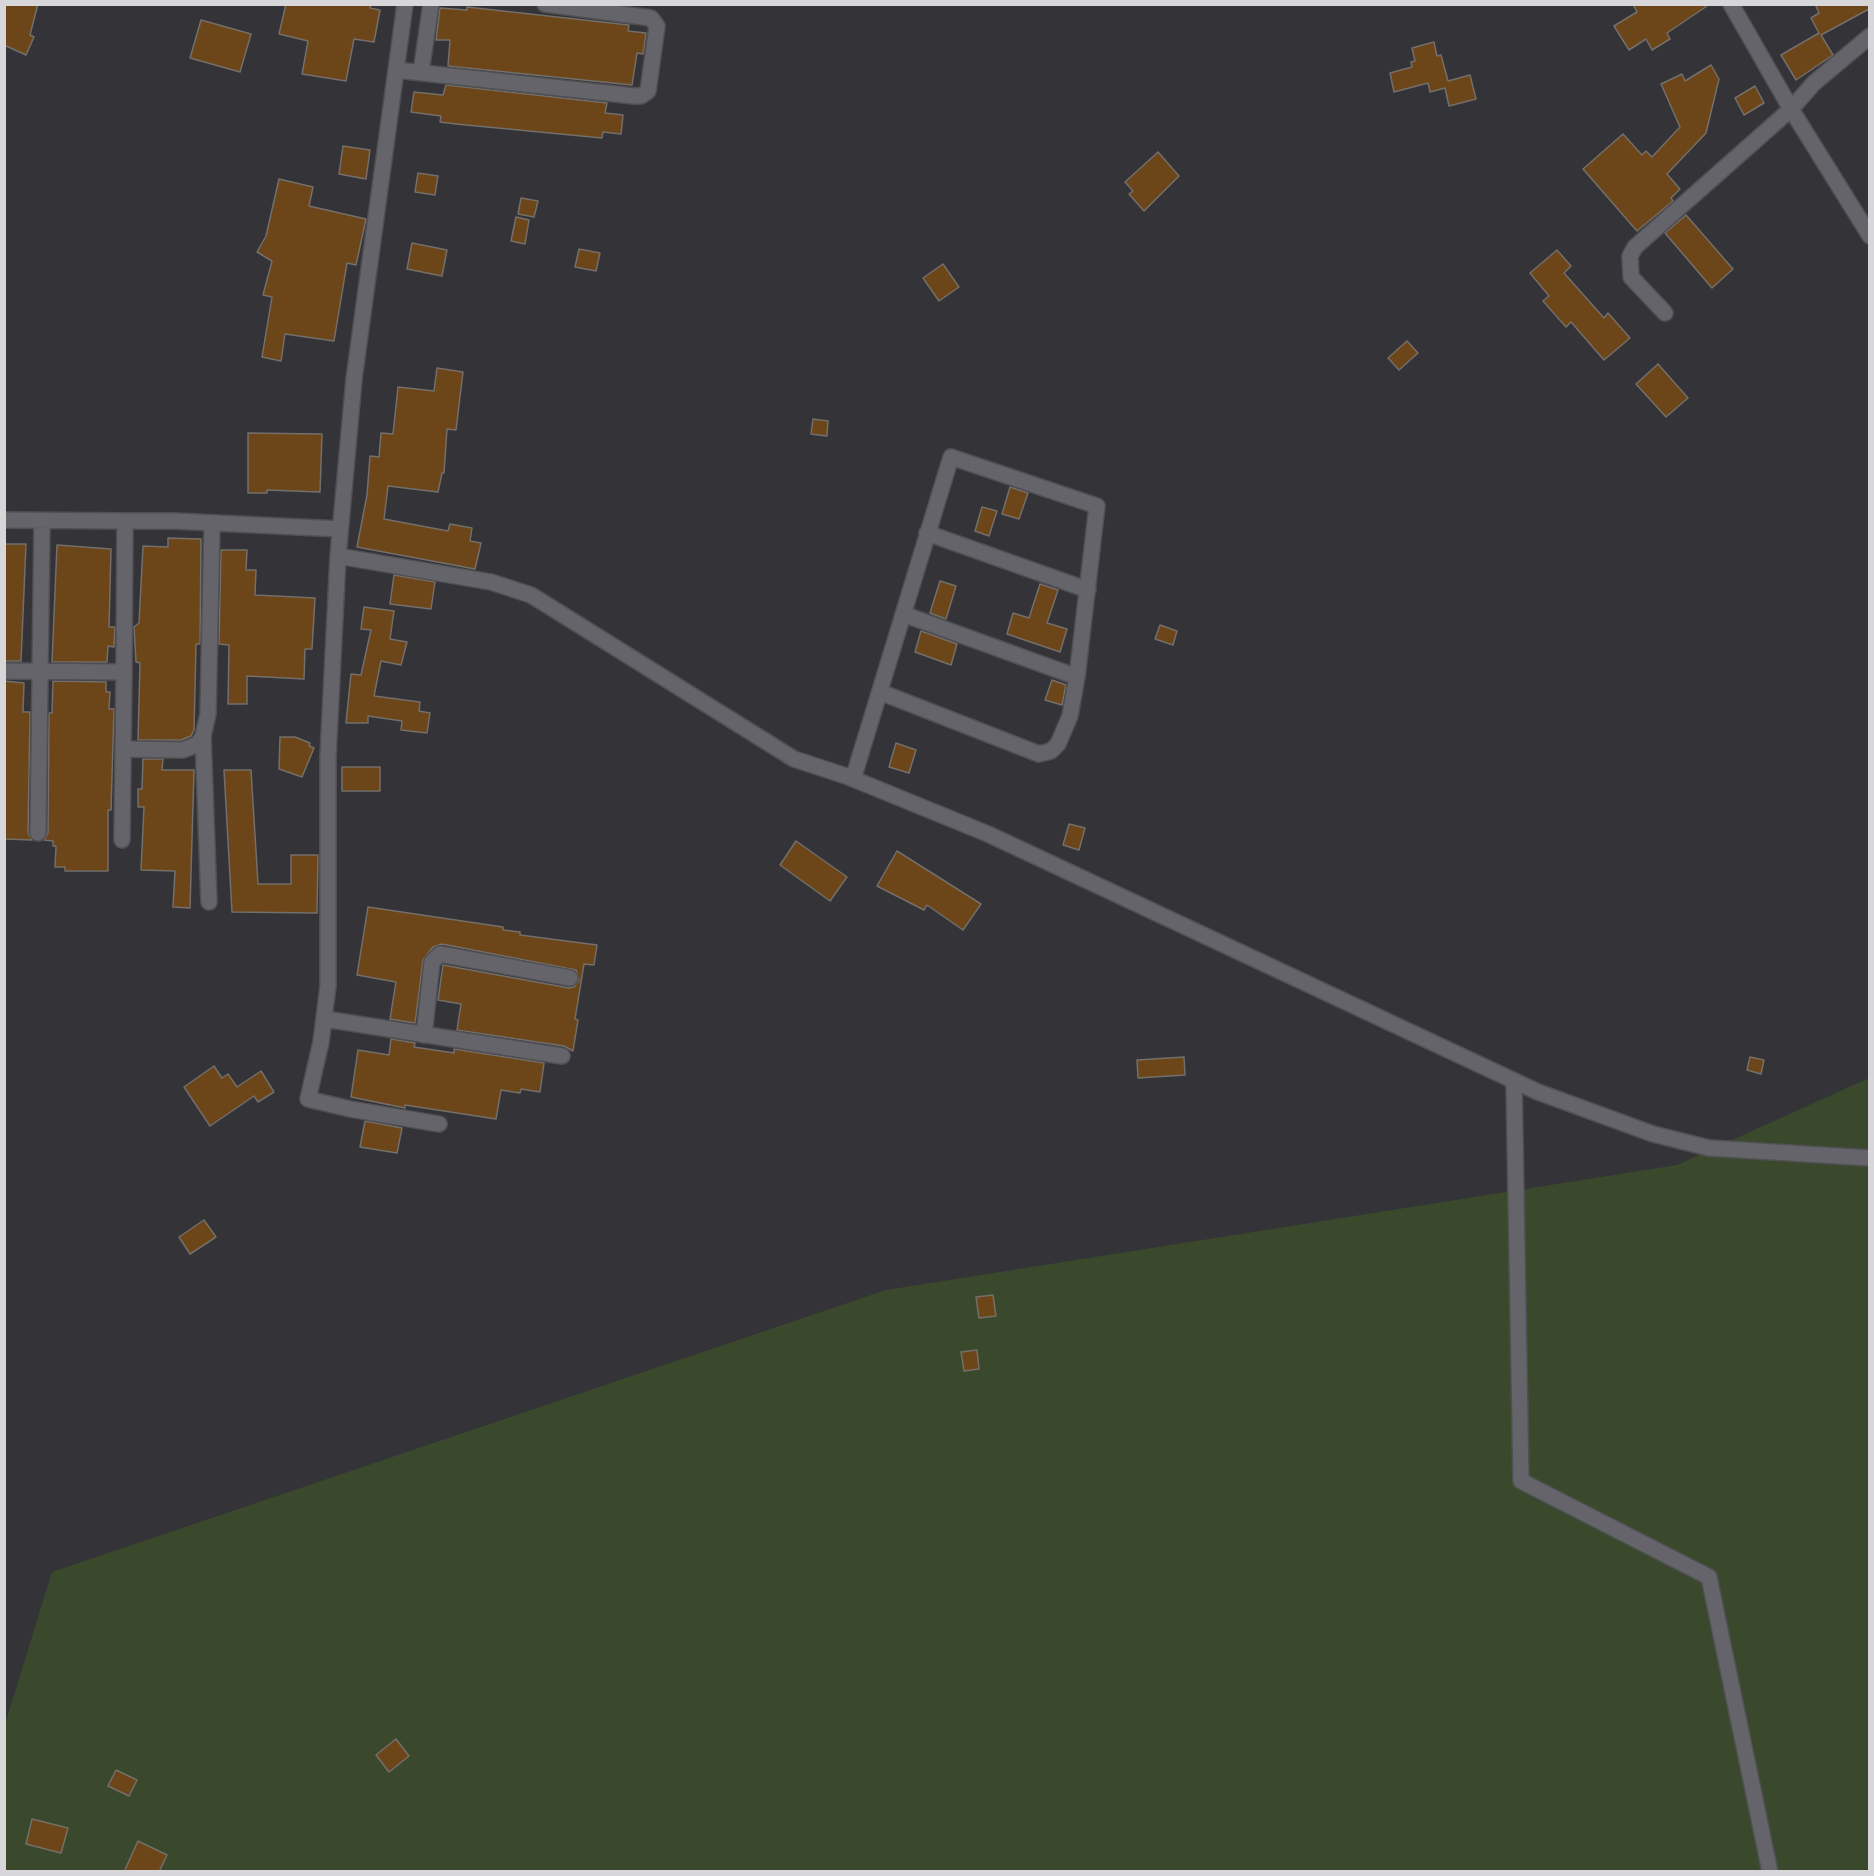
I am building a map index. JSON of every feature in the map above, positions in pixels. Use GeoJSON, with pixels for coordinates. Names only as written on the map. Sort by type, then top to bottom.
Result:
{"type":"FeatureCollection","features":[{"type":"Feature","properties":{"kind":"street"},"geometry":{"type":"LineString","coordinates":[[405,4],[354,379],[340,529],[328,757],[328,986],[325,1019],[308,1096],[310,1101],[439,1124]]}},
{"type":"Feature","properties":{"kind":"street"},"geometry":{"type":"LineString","coordinates":[[421,72],[430,4]]}},
{"type":"Feature","properties":{"kind":"street"},"geometry":{"type":"LineString","coordinates":[[396,70],[634,96],[645,94],[648,91],[657,26],[651,18],[545,4]]}},
{"type":"Feature","properties":{"kind":"street"},"geometry":{"type":"LineString","coordinates":[[1731,4],[1791,109],[1869,236]]}},
{"type":"Feature","properties":{"kind":"street"},"geometry":{"type":"LineString","coordinates":[[1665,313],[1631,277],[1630,256],[1635,247],[1791,109],[1814,83],[1869,36]]}},
{"type":"Feature","properties":{"kind":"street"},"geometry":{"type":"LineString","coordinates":[[850,778],[880,692],[951,457],[1097,506],[1077,677],[1064,733],[1051,751],[1039,754],[880,692]]}},
{"type":"Feature","properties":{"kind":"street"},"geometry":{"type":"LineString","coordinates":[[4,520],[212,523],[340,529]]}},
{"type":"Feature","properties":{"kind":"street"},"geometry":{"type":"LineString","coordinates":[[122,840],[125,521]]}},
{"type":"Feature","properties":{"kind":"street"},"geometry":{"type":"LineString","coordinates":[[39,833],[38,672],[42,522]]}},
{"type":"Feature","properties":{"kind":"street"},"geometry":{"type":"LineString","coordinates":[[209,902],[203,736],[208,714],[212,523]]}},
{"type":"Feature","properties":{"kind":"street"},"geometry":{"type":"LineString","coordinates":[[927,533],[1088,590]]}},
{"type":"Feature","properties":{"kind":"street"},"geometry":{"type":"LineString","coordinates":[[338,556],[491,582],[531,595],[794,759],[850,778],[988,834],[1514,1082],[1605,1118],[1709,1148],[1869,1158]]}},
{"type":"Feature","properties":{"kind":"street"},"geometry":{"type":"LineString","coordinates":[[903,614],[1077,677]]}},
{"type":"Feature","properties":{"kind":"street"},"geometry":{"type":"LineString","coordinates":[[4,671],[124,672]]}},
{"type":"Feature","properties":{"kind":"street"},"geometry":{"type":"LineString","coordinates":[[123,749],[183,750],[198,744],[203,736]]}},
{"type":"Feature","properties":{"kind":"street"},"geometry":{"type":"LineString","coordinates":[[424,1035],[432,962],[440,954],[570,978]]}},
{"type":"Feature","properties":{"kind":"street"},"geometry":{"type":"LineString","coordinates":[[325,1019],[562,1056]]}},
{"type":"Feature","properties":{"kind":"street"},"geometry":{"type":"LineString","coordinates":[[1514,1082],[1521,1481],[1709,1577],[1770,1872]]}},
{"type":"Feature","properties":{"kind":"green space"},"geometry":{"type":"Polygon","coordinates":[[[1869,1078],[1869,1871],[5,1872],[5,1724],[52,1572],[886,1290],[1677,1165],[1869,1078]]]}},
{"type":"Feature","properties":{"kind":"building"},"geometry":{"type":"Polygon","coordinates":[[[4,4],[38,4],[30,35],[34,37],[26,55],[4,45],[4,4]]]}},
{"type":"Feature","properties":{"kind":"building"},"geometry":{"type":"Polygon","coordinates":[[[286,4],[371,4],[370,8],[380,10],[374,42],[354,39],[346,81],[302,74],[308,41],[279,34],[286,4]]]}},
{"type":"Feature","properties":{"kind":"building"},"geometry":{"type":"Polygon","coordinates":[[[1633,4],[1710,4],[1667,33],[1670,39],[1652,50],[1646,39],[1629,50],[1614,26],[1637,12],[1633,4]]]}},
{"type":"Feature","properties":{"kind":"building"},"geometry":{"type":"Polygon","coordinates":[[[1815,4],[1869,4],[1869,9],[1821,35],[1833,55],[1796,80],[1781,55],[1819,33],[1811,18],[1819,13],[1815,4]]]}},
{"type":"Feature","properties":{"kind":"building"},"geometry":{"type":"Polygon","coordinates":[[[467,7],[629,25],[628,31],[646,33],[643,54],[637,53],[632,85],[448,66],[450,40],[436,40],[440,8],[467,10],[467,7]]]}},
{"type":"Feature","properties":{"kind":"building"},"geometry":{"type":"Polygon","coordinates":[[[201,20],[251,34],[240,72],[190,58],[201,20]]]}},
{"type":"Feature","properties":{"kind":"building"},"geometry":{"type":"Polygon","coordinates":[[[1434,42],[1437,56],[1441,55],[1448,81],[1470,75],[1476,99],[1449,106],[1445,88],[1430,92],[1428,83],[1394,92],[1390,73],[1412,67],[1411,62],[1415,61],[1412,48],[1434,42]]]}},
{"type":"Feature","properties":{"kind":"building"},"geometry":{"type":"Polygon","coordinates":[[[1711,65],[1719,79],[1706,133],[1667,174],[1680,189],[1671,198],[1673,201],[1637,231],[1583,169],[1623,134],[1642,155],[1646,151],[1652,157],[1680,127],[1661,84],[1682,74],[1685,81],[1711,65]]]}},
{"type":"Feature","properties":{"kind":"building"},"geometry":{"type":"Polygon","coordinates":[[[446,85],[607,103],[605,113],[623,115],[621,134],[603,132],[602,138],[456,124],[440,122],[441,116],[411,112],[414,92],[443,95],[446,85]]]}},
{"type":"Feature","properties":{"kind":"building"},"geometry":{"type":"Polygon","coordinates":[[[1755,86],[1764,103],[1744,115],[1735,98],[1755,86]]]}},
{"type":"Feature","properties":{"kind":"building"},"geometry":{"type":"Polygon","coordinates":[[[343,146],[370,150],[366,179],[339,174],[343,146]]]}},
{"type":"Feature","properties":{"kind":"building"},"geometry":{"type":"Polygon","coordinates":[[[1158,152],[1179,176],[1144,211],[1129,194],[1133,191],[1125,182],[1158,152]]]}},
{"type":"Feature","properties":{"kind":"building"},"geometry":{"type":"Polygon","coordinates":[[[418,173],[438,176],[435,195],[415,192],[418,173]]]}},
{"type":"Feature","properties":{"kind":"building"},"geometry":{"type":"Polygon","coordinates":[[[279,179],[313,187],[309,206],[366,219],[356,265],[347,263],[334,341],[285,334],[281,361],[262,357],[272,297],[263,295],[272,261],[257,252],[266,236],[279,179]]]}},
{"type":"Feature","properties":{"kind":"building"},"geometry":{"type":"Polygon","coordinates":[[[521,198],[538,201],[534,217],[518,214],[521,198]]]}},
{"type":"Feature","properties":{"kind":"building"},"geometry":{"type":"Polygon","coordinates":[[[1686,215],[1733,269],[1712,288],[1665,233],[1686,215]]]}},
{"type":"Feature","properties":{"kind":"building"},"geometry":{"type":"Polygon","coordinates":[[[516,217],[529,220],[525,244],[511,241],[516,217]]]}},
{"type":"Feature","properties":{"kind":"building"},"geometry":{"type":"Polygon","coordinates":[[[412,243],[447,250],[442,276],[407,269],[412,243]]]}},
{"type":"Feature","properties":{"kind":"building"},"geometry":{"type":"Polygon","coordinates":[[[579,249],[600,253],[596,271],[575,267],[579,249]]]}},
{"type":"Feature","properties":{"kind":"building"},"geometry":{"type":"Polygon","coordinates":[[[1557,250],[1571,266],[1564,273],[1604,318],[1608,313],[1630,338],[1604,360],[1571,322],[1566,327],[1543,301],[1549,296],[1530,273],[1557,250]]]}},
{"type":"Feature","properties":{"kind":"building"},"geometry":{"type":"Polygon","coordinates":[[[943,264],[959,287],[939,301],[923,278],[943,264]]]}},
{"type":"Feature","properties":{"kind":"building"},"geometry":{"type":"Polygon","coordinates":[[[1407,341],[1418,353],[1399,370],[1388,358],[1407,341]]]}},
{"type":"Feature","properties":{"kind":"building"},"geometry":{"type":"Polygon","coordinates":[[[1658,364],[1688,398],[1666,417],[1636,384],[1658,364]]]}},
{"type":"Feature","properties":{"kind":"building"},"geometry":{"type":"Polygon","coordinates":[[[437,368],[463,372],[456,430],[447,429],[444,473],[442,473],[438,492],[388,486],[384,519],[448,531],[450,524],[472,528],[470,541],[481,543],[475,569],[357,547],[367,495],[370,456],[379,457],[381,433],[393,434],[398,387],[434,391],[437,368]]]}},
{"type":"Feature","properties":{"kind":"building"},"geometry":{"type":"Polygon","coordinates":[[[813,419],[828,421],[827,436],[811,434],[813,419]]]}},
{"type":"Feature","properties":{"kind":"building"},"geometry":{"type":"Polygon","coordinates":[[[248,433],[322,434],[320,492],[267,490],[267,493],[248,493],[248,433]]]}},
{"type":"Feature","properties":{"kind":"building"},"geometry":{"type":"Polygon","coordinates":[[[1010,487],[1028,493],[1019,519],[1002,514],[1010,487]]]}},
{"type":"Feature","properties":{"kind":"building"},"geometry":{"type":"Polygon","coordinates":[[[982,507],[997,511],[989,536],[975,531],[982,507]]]}},
{"type":"Feature","properties":{"kind":"building"},"geometry":{"type":"Polygon","coordinates":[[[168,538],[201,539],[200,644],[196,644],[194,730],[191,736],[181,740],[138,740],[140,663],[136,662],[134,627],[139,623],[143,546],[168,547],[168,538]]]}},
{"type":"Feature","properties":{"kind":"building"},"geometry":{"type":"Polygon","coordinates":[[[4,544],[26,544],[21,661],[4,661],[4,544]]]}},
{"type":"Feature","properties":{"kind":"building"},"geometry":{"type":"Polygon","coordinates":[[[57,545],[111,549],[109,627],[115,627],[114,647],[108,646],[107,662],[52,662],[57,545]]]}},
{"type":"Feature","properties":{"kind":"building"},"geometry":{"type":"Polygon","coordinates":[[[221,550],[247,550],[246,570],[256,570],[255,595],[315,598],[312,649],[305,649],[304,679],[247,676],[247,704],[228,704],[229,645],[219,644],[221,550]]]}},
{"type":"Feature","properties":{"kind":"building"},"geometry":{"type":"Polygon","coordinates":[[[394,575],[435,582],[431,609],[390,604],[394,575]]]}},
{"type":"Feature","properties":{"kind":"building"},"geometry":{"type":"Polygon","coordinates":[[[940,581],[956,586],[946,619],[930,613],[940,581]]]}},
{"type":"Feature","properties":{"kind":"building"},"geometry":{"type":"Polygon","coordinates":[[[1040,584],[1058,590],[1047,623],[1067,629],[1060,652],[1007,634],[1013,613],[1029,618],[1040,584]]]}},
{"type":"Feature","properties":{"kind":"building"},"geometry":{"type":"Polygon","coordinates":[[[364,607],[394,611],[390,639],[407,642],[401,665],[381,661],[374,696],[420,702],[419,711],[430,713],[427,733],[401,730],[402,721],[368,716],[368,723],[346,723],[351,674],[361,675],[371,630],[361,629],[364,607]]]}},
{"type":"Feature","properties":{"kind":"building"},"geometry":{"type":"Polygon","coordinates":[[[1160,625],[1177,631],[1173,645],[1155,639],[1160,625]]]}},
{"type":"Feature","properties":{"kind":"building"},"geometry":{"type":"Polygon","coordinates":[[[921,631],[957,644],[951,665],[915,652],[921,631]]]}},
{"type":"Feature","properties":{"kind":"building"},"geometry":{"type":"Polygon","coordinates":[[[1052,680],[1066,685],[1062,705],[1045,700],[1052,680]]]}},
{"type":"Feature","properties":{"kind":"building"},"geometry":{"type":"Polygon","coordinates":[[[4,681],[24,683],[23,712],[30,712],[28,833],[32,840],[4,839],[4,681]]]}},
{"type":"Feature","properties":{"kind":"building"},"geometry":{"type":"Polygon","coordinates":[[[53,681],[106,682],[106,692],[110,692],[109,709],[114,709],[111,810],[108,810],[108,871],[65,871],[65,867],[55,867],[56,846],[53,846],[53,841],[44,840],[48,833],[49,713],[52,713],[53,681]]]}},
{"type":"Feature","properties":{"kind":"building"},"geometry":{"type":"Polygon","coordinates":[[[280,737],[295,737],[310,743],[309,746],[314,748],[302,777],[279,769],[280,737]]]}},
{"type":"Feature","properties":{"kind":"building"},"geometry":{"type":"Polygon","coordinates":[[[896,743],[916,750],[909,773],[889,767],[896,743]]]}},
{"type":"Feature","properties":{"kind":"building"},"geometry":{"type":"Polygon","coordinates":[[[143,759],[163,759],[162,770],[194,770],[190,908],[173,907],[175,871],[141,870],[144,807],[138,807],[138,789],[142,789],[143,759]]]}},
{"type":"Feature","properties":{"kind":"building"},"geometry":{"type":"Polygon","coordinates":[[[342,767],[380,767],[380,791],[342,791],[342,767]]]}},
{"type":"Feature","properties":{"kind":"building"},"geometry":{"type":"Polygon","coordinates":[[[224,770],[251,770],[258,884],[291,884],[291,855],[318,855],[317,913],[232,912],[224,770]]]}},
{"type":"Feature","properties":{"kind":"building"},"geometry":{"type":"Polygon","coordinates":[[[1069,824],[1085,828],[1079,850],[1063,845],[1069,824]]]}},
{"type":"Feature","properties":{"kind":"building"},"geometry":{"type":"Polygon","coordinates":[[[796,841],[847,877],[830,901],[780,865],[796,841]]]}},
{"type":"Feature","properties":{"kind":"building"},"geometry":{"type":"Polygon","coordinates":[[[897,851],[981,904],[963,930],[927,905],[924,910],[877,886],[897,851]]]}},
{"type":"Feature","properties":{"kind":"building"},"geometry":{"type":"Polygon","coordinates":[[[368,907],[503,927],[503,930],[520,932],[520,935],[597,945],[594,965],[584,964],[575,1019],[578,1020],[573,1051],[564,1046],[457,1030],[461,1004],[438,1000],[443,965],[569,988],[574,987],[579,980],[576,970],[442,944],[433,947],[423,960],[415,1023],[390,1019],[396,982],[357,975],[368,907]]]}},
{"type":"Feature","properties":{"kind":"building"},"geometry":{"type":"Polygon","coordinates":[[[391,1039],[415,1043],[414,1047],[454,1053],[454,1049],[544,1063],[540,1092],[521,1089],[520,1093],[501,1090],[496,1119],[405,1105],[405,1108],[351,1097],[358,1050],[389,1055],[391,1039]]]}},
{"type":"Feature","properties":{"kind":"building"},"geometry":{"type":"Polygon","coordinates":[[[1184,1057],[1185,1075],[1138,1078],[1137,1060],[1184,1057]]]}},
{"type":"Feature","properties":{"kind":"building"},"geometry":{"type":"Polygon","coordinates":[[[1750,1057],[1764,1060],[1761,1074],[1747,1070],[1750,1057]]]}},
{"type":"Feature","properties":{"kind":"building"},"geometry":{"type":"Polygon","coordinates":[[[214,1066],[222,1078],[228,1074],[237,1087],[261,1071],[274,1092],[258,1102],[254,1096],[210,1126],[184,1087],[214,1066]]]}},
{"type":"Feature","properties":{"kind":"building"},"geometry":{"type":"Polygon","coordinates":[[[365,1121],[402,1128],[397,1153],[360,1147],[365,1121]]]}},
{"type":"Feature","properties":{"kind":"building"},"geometry":{"type":"Polygon","coordinates":[[[204,1220],[216,1237],[190,1254],[179,1237],[204,1220]]]}},
{"type":"Feature","properties":{"kind":"building"},"geometry":{"type":"Polygon","coordinates":[[[993,1295],[996,1316],[979,1318],[976,1297],[993,1295]]]}},
{"type":"Feature","properties":{"kind":"building"},"geometry":{"type":"Polygon","coordinates":[[[977,1350],[979,1369],[964,1371],[961,1352],[977,1350]]]}},
{"type":"Feature","properties":{"kind":"building"},"geometry":{"type":"Polygon","coordinates":[[[396,1739],[409,1756],[389,1772],[376,1755],[396,1739]]]}},
{"type":"Feature","properties":{"kind":"building"},"geometry":{"type":"Polygon","coordinates":[[[116,1770],[137,1780],[129,1796],[108,1786],[116,1770]]]}},
{"type":"Feature","properties":{"kind":"building"},"geometry":{"type":"Polygon","coordinates":[[[32,1819],[68,1828],[61,1853],[26,1844],[32,1819]]]}},
{"type":"Feature","properties":{"kind":"building"},"geometry":{"type":"Polygon","coordinates":[[[138,1841],[167,1855],[159,1872],[124,1872],[138,1841]]]}}]}
